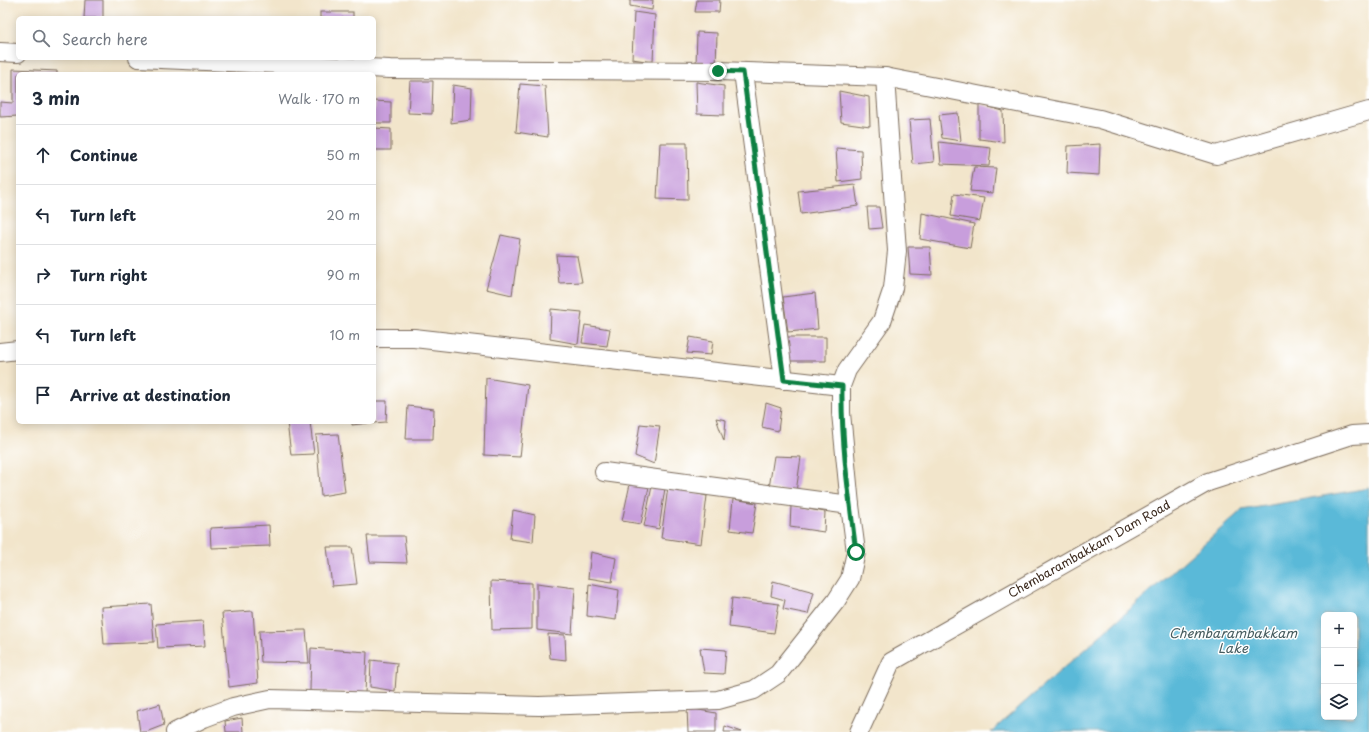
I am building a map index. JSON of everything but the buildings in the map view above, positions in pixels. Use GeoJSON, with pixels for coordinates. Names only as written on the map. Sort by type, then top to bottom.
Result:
{"type":"FeatureCollection","features":[{"type":"Feature","properties":{"kind":"street"},"geometry":{"type":"LineString","coordinates":[[0,52],[16,53]]}},
{"type":"Feature","properties":{"kind":"street"},"geometry":{"type":"LineString","coordinates":[[184,60],[390,69],[743,72],[885,77],[1100,119],[1216,155],[1369,110]]}},
{"type":"Feature","properties":{"kind":"street"},"geometry":{"type":"LineString","coordinates":[[743,72],[784,380]]}},
{"type":"Feature","properties":{"kind":"street"},"geometry":{"type":"LineString","coordinates":[[175,732],[204,718],[233,707],[270,699],[539,706],[718,700],[754,690],[778,674],[836,601],[850,578],[856,552],[841,413],[842,386],[847,370],[882,321],[893,288],[897,251],[885,77]]}},
{"type":"Feature","properties":{"kind":"street"},"geometry":{"type":"LineString","coordinates":[[376,338],[414,338],[842,386]]}},
{"type":"Feature","properties":{"kind":"street"},"geometry":{"type":"LineString","coordinates":[[0,352],[16,350]]}},
{"type":"Feature","properties":{"kind":"street","name":"Chembarambakkam Dam Road"},"geometry":{"type":"LineString","coordinates":[[859,732],[890,662],[1208,482],[1352,435],[1369,434]]}},
{"type":"Feature","properties":{"kind":"street"},"geometry":{"type":"LineString","coordinates":[[604,472],[850,505]]}},
{"type":"Feature","properties":{"kind":"water","name":"Chembarambakkam Lake"},"geometry":{"type":"Polygon","coordinates":[[[1369,488],[1369,732],[991,732],[1242,510],[1369,488]]]}},
{"type":"Feature","properties":{"kind":"route"},"geometry":{"type":"LineString","coordinates":[[718,71],[743,72],[784,380],[842,386],[841,413],[856,552]]}}]}
